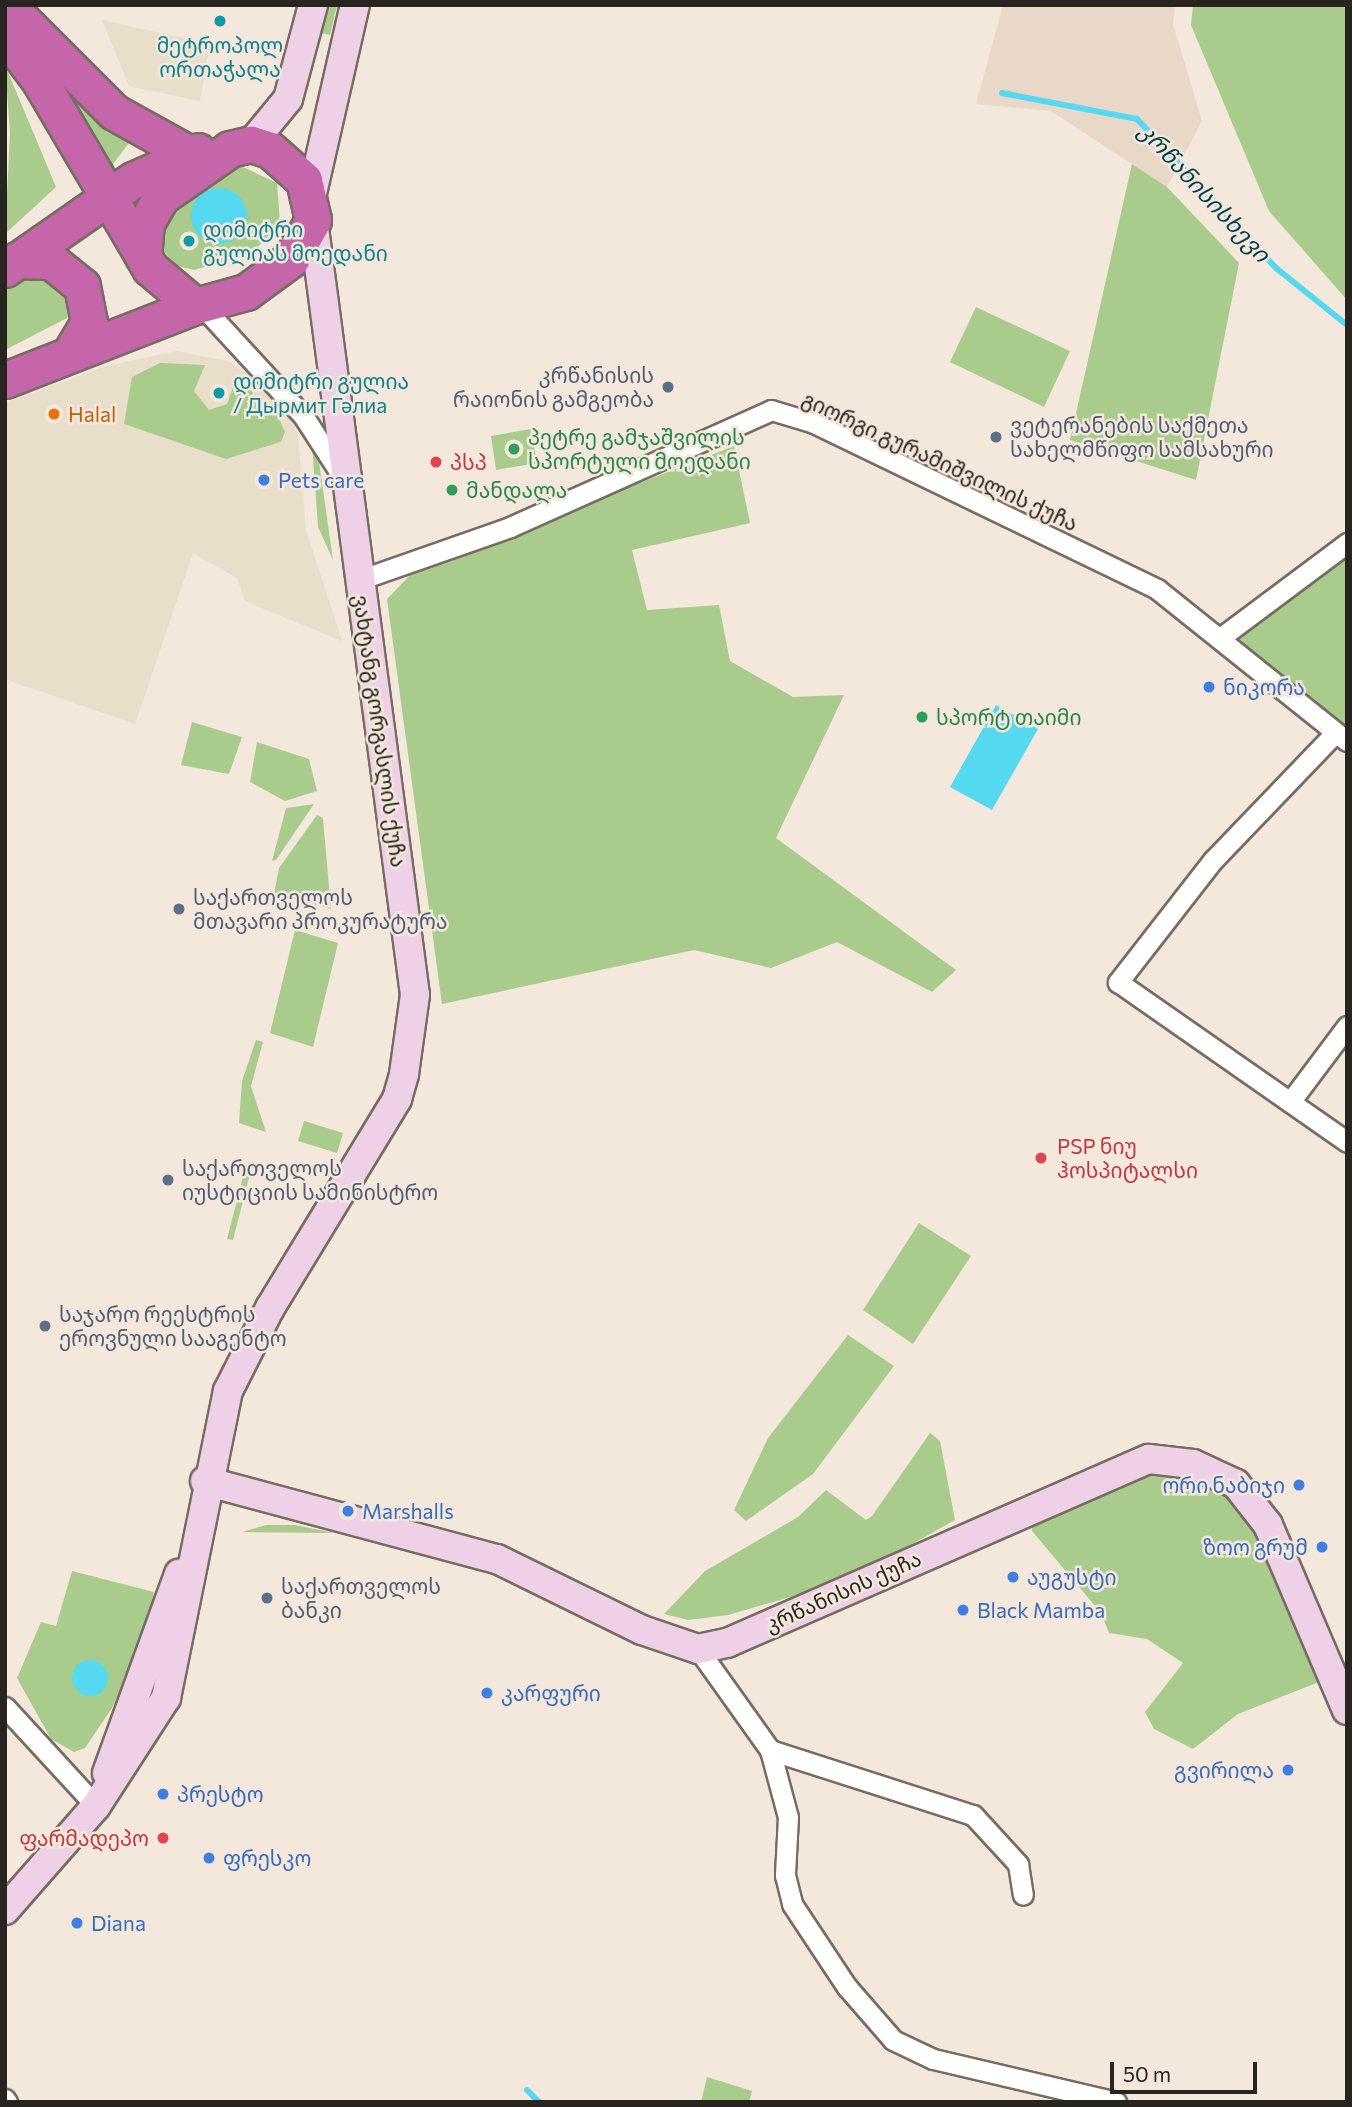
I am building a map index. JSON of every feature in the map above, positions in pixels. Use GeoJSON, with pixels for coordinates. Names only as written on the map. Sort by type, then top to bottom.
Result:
{"type":"FeatureCollection","features":[{"type":"Feature","properties":{"kind":"highway"},"geometry":{"type":"LineString","coordinates":[[7,5],[114,112],[186,152]]}},
{"type":"Feature","properties":{"kind":"highway"},"geometry":{"type":"LineString","coordinates":[[5,34],[143,256],[170,290],[199,307]]}},
{"type":"Feature","properties":{"kind":"highway"},"geometry":{"type":"LineString","coordinates":[[143,256],[146,223],[160,197],[241,146]]}},
{"type":"Feature","properties":{"kind":"highway"},"geometry":{"type":"LineString","coordinates":[[5,380],[71,352],[199,307],[274,274],[302,246],[312,209],[284,157],[241,146],[186,152],[108,196],[11,265]]}},
{"type":"Feature","properties":{"kind":"highway"},"geometry":{"type":"LineString","coordinates":[[11,265],[51,261],[82,286],[89,322],[71,352]]}},
{"type":"Feature","properties":{"kind":"street"},"geometry":{"type":"LineString","coordinates":[[241,146],[288,99],[313,5]]}},
{"type":"Feature","properties":{"kind":"street","name":"ვახტანგ გორგასლის ქუჩა"},"geometry":{"type":"LineString","coordinates":[[5,1910],[96,1806],[172,1597],[228,1391],[270,1308],[397,1099],[404,1074],[415,995],[343,478],[329,304],[312,209],[355,5]]}},
{"type":"Feature","properties":{"kind":"street","name":"ვახტანგ გორგასლის ქუჩა"},"geometry":{"type":"LineString","coordinates":[[199,307],[304,417],[343,478]]}},
{"type":"Feature","properties":{"kind":"street","name":"გიორგი გურამიშვილის ქუჩა"},"geometry":{"type":"LineString","coordinates":[[359,580],[510,527],[771,410],[814,423],[1143,581],[1220,638],[1341,737]]}},
{"type":"Feature","properties":{"kind":"street"},"geometry":{"type":"LineString","coordinates":[[1220,638],[1347,543]]}},
{"type":"Feature","properties":{"kind":"street"},"geometry":{"type":"LineString","coordinates":[[1341,737],[1213,860],[1118,982],[1347,1142]]}},
{"type":"Feature","properties":{"kind":"street"},"geometry":{"type":"LineString","coordinates":[[1290,1101],[1347,1026]]}},
{"type":"Feature","properties":{"kind":"street","name":"კრწანისის ქუჩა"},"geometry":{"type":"LineString","coordinates":[[205,1481],[497,1559],[642,1630],[698,1648],[727,1643],[1149,1459],[1193,1464],[1236,1484],[1253,1501],[1296,1582],[1346,1705]]}},
{"type":"Feature","properties":{"kind":"street"},"geometry":{"type":"LineString","coordinates":[[698,1648],[770,1750],[788,1817],[785,1875],[792,1904],[847,1987],[893,2040],[933,2059],[1116,2102]]}},
{"type":"Feature","properties":{"kind":"street"},"geometry":{"type":"LineString","coordinates":[[5,1707],[96,1806]]}},
{"type":"Feature","properties":{"kind":"street"},"geometry":{"type":"LineString","coordinates":[[770,1750],[973,1815],[1018,1864],[1023,1895]]}},
{"type":"Feature","properties":{"kind":"shaded area"},"geometry":{"type":"Polygon","coordinates":[[[1003,5],[1175,5],[1173,24],[1202,121],[1167,187],[1051,111],[976,104],[1003,5]]]}},
{"type":"Feature","properties":{"kind":"shaded area"},"geometry":{"type":"Polygon","coordinates":[[[102,20],[210,44],[200,101],[129,86],[102,20]]]}},
{"type":"Feature","properties":{"kind":"shaded area"},"geometry":{"type":"Polygon","coordinates":[[[177,351],[231,362],[272,391],[286,411],[298,435],[306,530],[342,641],[245,601],[237,578],[193,553],[135,724],[5,679],[5,403],[103,367],[177,351]]]}},
{"type":"Feature","properties":{"kind":"green space"},"geometry":{"type":"Polygon","coordinates":[[[328,5],[337,5],[330,35],[321,33],[328,5]]]}},
{"type":"Feature","properties":{"kind":"green space"},"geometry":{"type":"Polygon","coordinates":[[[1193,5],[1347,5],[1347,300],[1269,211],[1191,25],[1193,5]]]}},
{"type":"Feature","properties":{"kind":"green space"},"geometry":{"type":"Polygon","coordinates":[[[5,65],[56,187],[5,234],[10,133],[5,65]]]}},
{"type":"Feature","properties":{"kind":"green space"},"geometry":{"type":"Polygon","coordinates":[[[57,73],[129,143],[110,168],[57,73]]]}},
{"type":"Feature","properties":{"kind":"green space"},"geometry":{"type":"Polygon","coordinates":[[[1132,164],[1167,187],[1239,263],[1196,480],[1070,440],[1132,164]]]}},
{"type":"Feature","properties":{"kind":"green space"},"geometry":{"type":"Polygon","coordinates":[[[241,166],[277,183],[280,224],[252,253],[194,270],[177,266],[157,244],[154,217],[216,172],[241,166]]]}},
{"type":"Feature","properties":{"kind":"green space"},"geometry":{"type":"Polygon","coordinates":[[[30,267],[66,278],[71,316],[5,350],[5,283],[30,267]]]}},
{"type":"Feature","properties":{"kind":"green space"},"geometry":{"type":"Polygon","coordinates":[[[976,307],[1070,351],[1044,407],[950,362],[976,307]]]}},
{"type":"Feature","properties":{"kind":"green space"},"geometry":{"type":"Polygon","coordinates":[[[160,363],[205,365],[194,391],[209,410],[227,404],[236,379],[275,410],[285,432],[281,442],[226,459],[124,424],[132,377],[160,363]]]}},
{"type":"Feature","properties":{"kind":"green space","name":"პეტრე გამჯაშვილის სპორტული მოედანი"},"geometry":{"type":"Polygon","coordinates":[[[531,429],[537,463],[496,470],[491,436],[531,429]]]}},
{"type":"Feature","properties":{"kind":"green space"},"geometry":{"type":"Polygon","coordinates":[[[312,444],[317,448],[333,560],[318,527],[312,444]]]}},
{"type":"Feature","properties":{"kind":"green space"},"geometry":{"type":"Polygon","coordinates":[[[734,446],[750,523],[632,550],[647,610],[719,605],[730,661],[793,697],[844,695],[776,838],[956,970],[932,992],[837,942],[771,968],[694,950],[442,1004],[387,599],[413,572],[734,446]]]}},
{"type":"Feature","properties":{"kind":"green space"},"geometry":{"type":"Polygon","coordinates":[[[1347,552],[1347,734],[1234,637],[1347,552]]]}},
{"type":"Feature","properties":{"kind":"green space"},"geometry":{"type":"Polygon","coordinates":[[[192,722],[242,737],[229,774],[181,765],[192,722]]]}},
{"type":"Feature","properties":{"kind":"green space"},"geometry":{"type":"Polygon","coordinates":[[[257,742],[309,759],[317,791],[285,801],[250,782],[257,742]]]}},
{"type":"Feature","properties":{"kind":"green space"},"geometry":{"type":"Polygon","coordinates":[[[314,804],[276,860],[272,861],[286,808],[314,804]]]}},
{"type":"Feature","properties":{"kind":"green space"},"geometry":{"type":"Polygon","coordinates":[[[317,815],[323,818],[331,909],[274,894],[279,868],[317,815]]]}},
{"type":"Feature","properties":{"kind":"green space"},"geometry":{"type":"Polygon","coordinates":[[[295,930],[338,943],[313,1047],[270,1033],[295,930]]]}},
{"type":"Feature","properties":{"kind":"green space"},"geometry":{"type":"Polygon","coordinates":[[[256,1040],[263,1042],[251,1086],[266,1132],[239,1123],[242,1081],[256,1040]]]}},
{"type":"Feature","properties":{"kind":"green space"},"geometry":{"type":"Polygon","coordinates":[[[304,1121],[343,1133],[337,1153],[298,1141],[304,1121]]]}},
{"type":"Feature","properties":{"kind":"green space"},"geometry":{"type":"Polygon","coordinates":[[[244,1173],[250,1174],[233,1240],[227,1239],[244,1173]]]}},
{"type":"Feature","properties":{"kind":"green space"},"geometry":{"type":"Polygon","coordinates":[[[919,1223],[971,1256],[913,1344],[863,1310],[919,1223]]]}},
{"type":"Feature","properties":{"kind":"green space"},"geometry":{"type":"Polygon","coordinates":[[[848,1335],[894,1366],[813,1474],[746,1521],[734,1510],[768,1438],[848,1335]]]}},
{"type":"Feature","properties":{"kind":"green space"},"geometry":{"type":"Polygon","coordinates":[[[930,1433],[940,1441],[955,1520],[889,1557],[797,1595],[728,1615],[688,1620],[664,1614],[705,1571],[798,1517],[826,1490],[866,1520],[872,1516],[930,1433]]]}},
{"type":"Feature","properties":{"kind":"green space"},"geometry":{"type":"Polygon","coordinates":[[[1166,1473],[1221,1491],[1256,1523],[1319,1682],[1238,1714],[1193,1749],[1154,1729],[1145,1712],[1183,1663],[1147,1639],[1109,1633],[1101,1613],[1032,1531],[1032,1521],[1144,1474],[1166,1473]]]}},
{"type":"Feature","properties":{"kind":"green space"},"geometry":{"type":"Polygon","coordinates":[[[266,1525],[295,1525],[334,1533],[242,1532],[266,1525]]]}},
{"type":"Feature","properties":{"kind":"green space"},"geometry":{"type":"Polygon","coordinates":[[[72,1571],[154,1592],[148,1627],[112,1708],[85,1748],[74,1752],[51,1739],[17,1678],[41,1622],[56,1626],[72,1571]]]}},
{"type":"Feature","properties":{"kind":"green space"},"geometry":{"type":"Polygon","coordinates":[[[707,2077],[752,2091],[749,2102],[701,2102],[707,2077]]]}},
{"type":"Feature","properties":{"kind":"water"},"geometry":{"type":"Polygon","coordinates":[[[219,188],[230,190],[239,196],[245,205],[245,227],[239,236],[230,242],[219,244],[208,242],[199,236],[193,227],[191,216],[193,205],[199,196],[208,190],[219,188]]]}},
{"type":"Feature","properties":{"kind":"water"},"geometry":{"type":"Polygon","coordinates":[[[996,705],[1038,729],[992,810],[950,787],[996,705]]]}},
{"type":"Feature","properties":{"kind":"water"},"geometry":{"type":"Polygon","coordinates":[[[90,1660],[103,1665],[108,1678],[103,1691],[90,1696],[77,1691],[72,1678],[77,1665],[90,1660]]]}},
{"type":"Feature","properties":{"kind":"waterway","name":"კრწანისისხევი"},"geometry":{"type":"LineString","coordinates":[[1002,93],[1137,119],[1276,268],[1347,325]]}},
{"type":"Feature","properties":{"kind":"waterway"},"geometry":{"type":"LineString","coordinates":[[527,2090],[539,2102]]}},
{"type":"Feature","properties":{"kind":"place","name":"მეტროპოლ ორთაჭალა"},"geometry":{"type":"Point","coordinates":[220,21]}},
{"type":"Feature","properties":{"kind":"place","name":"დიმიტრი გულიას მოედანი"},"geometry":{"type":"Point","coordinates":[189,241]}},
{"type":"Feature","properties":{"kind":"place","name":"კრწანისის რაიონის გამგეობა"},"geometry":{"type":"Point","coordinates":[668,387]}},
{"type":"Feature","properties":{"kind":"place","name":"დიმიტრი გულია / Дырмит Гәлиа"},"geometry":{"type":"Point","coordinates":[219,393]}},
{"type":"Feature","properties":{"kind":"place","name":"Halal"},"geometry":{"type":"Point","coordinates":[54,414]}},
{"type":"Feature","properties":{"kind":"place","name":"ვეტერანების საქმეთა სახელმწიფო სამსახური"},"geometry":{"type":"Point","coordinates":[996,437]}},
{"type":"Feature","properties":{"kind":"place","name":"პეტრე გამჯაშვილის სპორტული მოედანი"},"geometry":{"type":"Point","coordinates":[514,449]}},
{"type":"Feature","properties":{"kind":"place","name":"პსპ"},"geometry":{"type":"Point","coordinates":[436,462]}},
{"type":"Feature","properties":{"kind":"place","name":"Pets care"},"geometry":{"type":"Point","coordinates":[264,480]}},
{"type":"Feature","properties":{"kind":"place","name":"მანდალა"},"geometry":{"type":"Point","coordinates":[452,490]}},
{"type":"Feature","properties":{"kind":"place","name":"ნიკორა"},"geometry":{"type":"Point","coordinates":[1209,687]}},
{"type":"Feature","properties":{"kind":"place","name":"სპორტ თაიმი"},"geometry":{"type":"Point","coordinates":[922,717]}},
{"type":"Feature","properties":{"kind":"place","name":"საქართველოს მთავარი პროკურატურა"},"geometry":{"type":"Point","coordinates":[179,909]}},
{"type":"Feature","properties":{"kind":"place","name":"PSP ნიუ ჰოსპიტალსი"},"geometry":{"type":"Point","coordinates":[1041,1158]}},
{"type":"Feature","properties":{"kind":"place","name":"საქართველოს იუსტიციის სამინისტრო"},"geometry":{"type":"Point","coordinates":[168,1180]}},
{"type":"Feature","properties":{"kind":"place","name":"საჯარო რეესტრის ეროვნული სააგენტო"},"geometry":{"type":"Point","coordinates":[45,1326]}},
{"type":"Feature","properties":{"kind":"place","name":"ორი ნაბიჯი"},"geometry":{"type":"Point","coordinates":[1299,1485]}},
{"type":"Feature","properties":{"kind":"place","name":"Marshalls"},"geometry":{"type":"Point","coordinates":[348,1511]}},
{"type":"Feature","properties":{"kind":"place","name":"ზოო გრუმ"},"geometry":{"type":"Point","coordinates":[1322,1547]}},
{"type":"Feature","properties":{"kind":"place","name":"აუგუსტი"},"geometry":{"type":"Point","coordinates":[1013,1577]}},
{"type":"Feature","properties":{"kind":"place","name":"საქართველოს ბანკი"},"geometry":{"type":"Point","coordinates":[267,1598]}},
{"type":"Feature","properties":{"kind":"place","name":"Black Mamba"},"geometry":{"type":"Point","coordinates":[963,1610]}},
{"type":"Feature","properties":{"kind":"place","name":"კარფური"},"geometry":{"type":"Point","coordinates":[487,1693]}},
{"type":"Feature","properties":{"kind":"place","name":"გვირილა"},"geometry":{"type":"Point","coordinates":[1288,1770]}},
{"type":"Feature","properties":{"kind":"place","name":"პრესტო"},"geometry":{"type":"Point","coordinates":[163,1794]}},
{"type":"Feature","properties":{"kind":"place","name":"ფარმადეპო"},"geometry":{"type":"Point","coordinates":[163,1838]}},
{"type":"Feature","properties":{"kind":"place","name":"ფრესკო"},"geometry":{"type":"Point","coordinates":[209,1858]}},
{"type":"Feature","properties":{"kind":"place","name":"Diana"},"geometry":{"type":"Point","coordinates":[77,1923]}}]}
